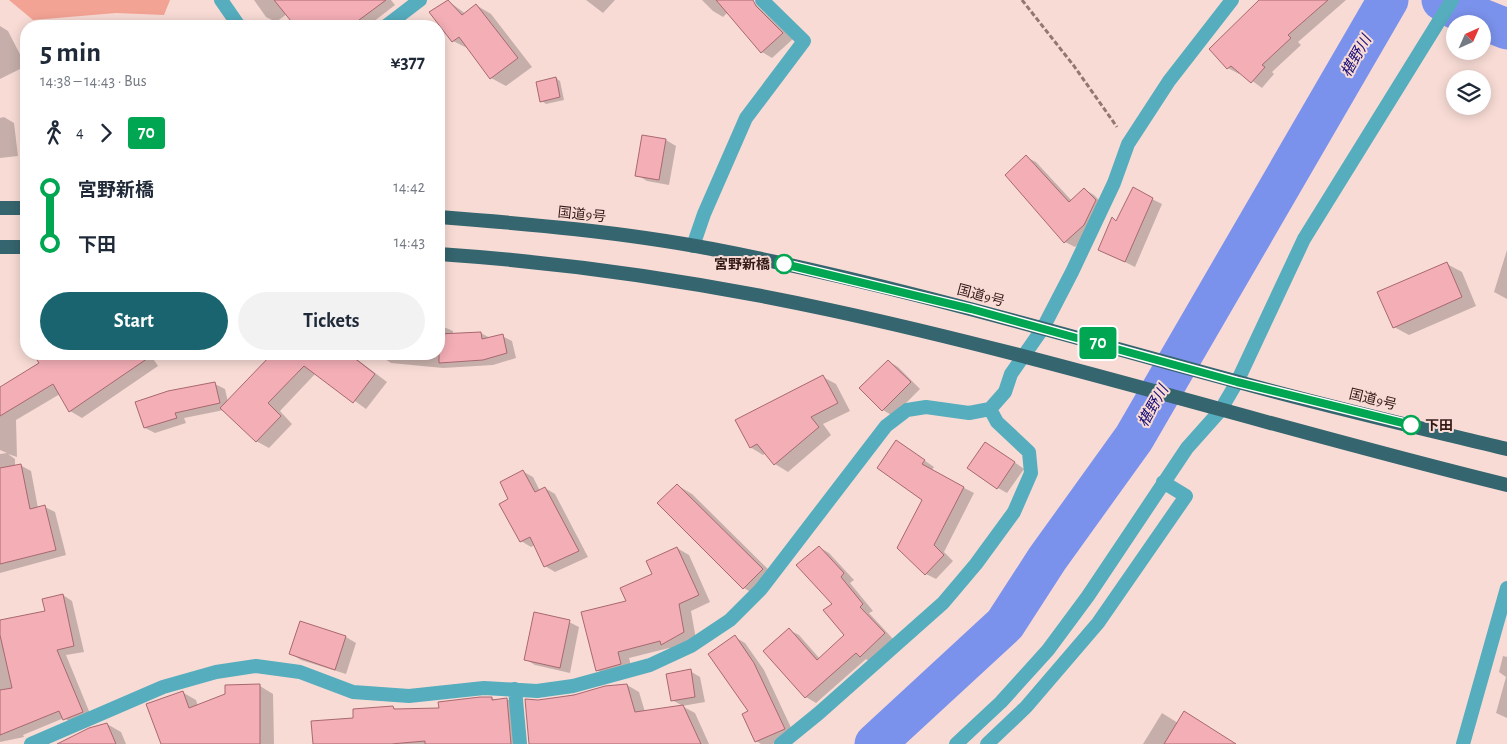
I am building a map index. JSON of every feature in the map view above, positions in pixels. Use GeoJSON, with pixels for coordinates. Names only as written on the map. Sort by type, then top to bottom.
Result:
{"type":"FeatureCollection","features":[{"type":"Feature","properties":{"kind":"highway"},"geometry":{"type":"LineString","coordinates":[[0,208],[20,208]]}},
{"type":"Feature","properties":{"kind":"highway","name":"国道9号"},"geometry":{"type":"LineString","coordinates":[[445,218],[605,233],[693,246],[812,270],[1043,328],[1237,382],[1507,449]]}},
{"type":"Feature","properties":{"kind":"highway"},"geometry":{"type":"LineString","coordinates":[[0,247],[20,247]]}},
{"type":"Feature","properties":{"kind":"highway"},"geometry":{"type":"LineString","coordinates":[[445,254],[618,272],[726,290],[868,319],[1022,357],[1220,411],[1507,485]]}},
{"type":"Feature","properties":{"kind":"street"},"geometry":{"type":"LineString","coordinates":[[221,0],[235,20]]}},
{"type":"Feature","properties":{"kind":"street"},"geometry":{"type":"LineString","coordinates":[[394,20],[420,0]]}},
{"type":"Feature","properties":{"kind":"street"},"geometry":{"type":"LineString","coordinates":[[693,246],[704,214],[746,118],[804,41],[762,0]]}},
{"type":"Feature","properties":{"kind":"street"},"geometry":{"type":"LineString","coordinates":[[31,744],[163,686],[216,672],[256,666],[300,672],[353,692],[409,696],[484,688],[537,691],[572,686],[650,665],[691,646],[730,620],[761,589],[886,426],[907,410],[926,407],[969,413],[990,409],[1005,392],[1011,374],[1043,328],[1114,183],[1128,144],[1169,81],[1232,0]]}},
{"type":"Feature","properties":{"kind":"street"},"geometry":{"type":"LineString","coordinates":[[956,744],[1001,702],[1048,650],[1088,596],[1187,448],[1220,411],[1237,382],[1304,239],[1452,0]]}},
{"type":"Feature","properties":{"kind":"street"},"geometry":{"type":"LineString","coordinates":[[781,744],[819,713],[943,603],[976,564],[1014,512],[1030,473],[1029,452],[997,422],[990,409]]}},
{"type":"Feature","properties":{"kind":"street"},"geometry":{"type":"LineString","coordinates":[[987,744],[1026,707],[1098,623],[1186,496],[1163,482]]}},
{"type":"Feature","properties":{"kind":"street"},"geometry":{"type":"LineString","coordinates":[[1463,744],[1507,588]]}},
{"type":"Feature","properties":{"kind":"street"},"geometry":{"type":"LineString","coordinates":[[515,690],[520,744]]}},
{"type":"Feature","properties":{"kind":"path"},"geometry":{"type":"LineString","coordinates":[[1022,0],[1074,66],[1128,144]]}},
{"type":"Feature","properties":{"kind":"shaded area"},"geometry":{"type":"Polygon","coordinates":[[[9,0],[170,0],[164,15],[116,13],[33,20],[9,0]]]}},
{"type":"Feature","properties":{"kind":"building"},"geometry":{"type":"Polygon","coordinates":[[[274,0],[386,0],[359,20],[290,20],[274,0]]]}},
{"type":"Feature","properties":{"kind":"building"},"geometry":{"type":"Polygon","coordinates":[[[448,0],[462,15],[476,4],[518,58],[490,79],[459,37],[452,42],[445,33],[445,20],[435,20],[429,12],[448,0]]]}},
{"type":"Feature","properties":{"kind":"building"},"geometry":{"type":"Polygon","coordinates":[[[716,0],[753,0],[756,6],[783,33],[761,53],[716,0]]]}},
{"type":"Feature","properties":{"kind":"building"},"geometry":{"type":"Polygon","coordinates":[[[1259,0],[1328,0],[1288,35],[1291,38],[1262,65],[1265,67],[1251,83],[1231,66],[1227,69],[1209,49],[1259,0]]]}},
{"type":"Feature","properties":{"kind":"building"},"geometry":{"type":"Polygon","coordinates":[[[556,77],[560,97],[540,102],[536,82],[556,77]]]}},
{"type":"Feature","properties":{"kind":"building"},"geometry":{"type":"Polygon","coordinates":[[[642,135],[666,139],[659,180],[635,176],[642,135]]]}},
{"type":"Feature","properties":{"kind":"building"},"geometry":{"type":"Polygon","coordinates":[[[1026,155],[1069,202],[1084,188],[1096,200],[1084,225],[1064,243],[1005,175],[1026,155]]]}},
{"type":"Feature","properties":{"kind":"building"},"geometry":{"type":"Polygon","coordinates":[[[1133,187],[1153,198],[1125,262],[1098,250],[1112,217],[1116,221],[1133,187]]]}},
{"type":"Feature","properties":{"kind":"building"},"geometry":{"type":"Polygon","coordinates":[[[1447,262],[1462,297],[1393,328],[1377,292],[1447,262]]]}},
{"type":"Feature","properties":{"kind":"building"},"geometry":{"type":"Polygon","coordinates":[[[481,332],[482,339],[503,334],[507,353],[483,360],[439,363],[439,360],[445,360],[445,334],[481,332]]]}},
{"type":"Feature","properties":{"kind":"building"},"geometry":{"type":"Polygon","coordinates":[[[37,360],[145,360],[69,412],[53,384],[0,416],[0,387],[39,363],[37,360]]]}},
{"type":"Feature","properties":{"kind":"building"},"geometry":{"type":"Polygon","coordinates":[[[266,360],[357,360],[375,374],[353,403],[304,366],[268,403],[281,416],[256,442],[220,408],[266,360]]]}},
{"type":"Feature","properties":{"kind":"building"},"geometry":{"type":"Polygon","coordinates":[[[888,360],[911,382],[882,411],[859,388],[888,360]]]}},
{"type":"Feature","properties":{"kind":"building"},"geometry":{"type":"Polygon","coordinates":[[[823,375],[838,403],[811,417],[819,427],[774,465],[757,444],[750,448],[735,420],[823,375]]]}},
{"type":"Feature","properties":{"kind":"building"},"geometry":{"type":"Polygon","coordinates":[[[215,382],[220,403],[175,413],[177,418],[144,428],[135,402],[168,391],[215,382]]]}},
{"type":"Feature","properties":{"kind":"building"},"geometry":{"type":"Polygon","coordinates":[[[896,440],[925,460],[922,464],[964,487],[934,545],[944,555],[925,575],[897,548],[922,500],[877,468],[896,440]]]}},
{"type":"Feature","properties":{"kind":"building"},"geometry":{"type":"Polygon","coordinates":[[[985,442],[1015,462],[997,489],[967,468],[985,442]]]}},
{"type":"Feature","properties":{"kind":"building"},"geometry":{"type":"Polygon","coordinates":[[[21,464],[30,509],[45,505],[56,550],[0,564],[0,468],[21,464]]]}},
{"type":"Feature","properties":{"kind":"building"},"geometry":{"type":"Polygon","coordinates":[[[523,470],[535,492],[545,487],[579,551],[544,567],[530,537],[520,542],[499,504],[508,499],[500,482],[523,470]]]}},
{"type":"Feature","properties":{"kind":"building"},"geometry":{"type":"Polygon","coordinates":[[[677,484],[763,569],[743,589],[657,503],[677,484]]]}},
{"type":"Feature","properties":{"kind":"building"},"geometry":{"type":"Polygon","coordinates":[[[819,546],[844,573],[841,577],[863,604],[860,607],[885,633],[860,657],[856,653],[805,698],[763,651],[789,628],[817,660],[844,635],[823,610],[832,604],[796,565],[819,546]]]}},
{"type":"Feature","properties":{"kind":"building"},"geometry":{"type":"Polygon","coordinates":[[[677,547],[699,595],[679,604],[684,632],[661,645],[660,641],[618,652],[621,664],[596,671],[581,612],[626,601],[620,588],[652,574],[646,561],[677,547]]]}},
{"type":"Feature","properties":{"kind":"building"},"geometry":{"type":"Polygon","coordinates":[[[63,594],[74,646],[57,650],[83,712],[63,720],[59,711],[0,735],[0,690],[12,688],[0,635],[0,620],[45,611],[42,599],[63,594]]]}},
{"type":"Feature","properties":{"kind":"building"},"geometry":{"type":"Polygon","coordinates":[[[534,612],[570,620],[560,668],[524,660],[534,612]]]}},
{"type":"Feature","properties":{"kind":"building"},"geometry":{"type":"Polygon","coordinates":[[[300,621],[346,636],[335,670],[289,654],[300,621]]]}},
{"type":"Feature","properties":{"kind":"building"},"geometry":{"type":"Polygon","coordinates":[[[735,635],[754,663],[785,729],[755,742],[742,714],[748,711],[708,654],[735,635]]]}},
{"type":"Feature","properties":{"kind":"building"},"geometry":{"type":"Polygon","coordinates":[[[691,669],[695,697],[671,701],[666,674],[691,669]]]}},
{"type":"Feature","properties":{"kind":"building"},"geometry":{"type":"Polygon","coordinates":[[[260,684],[260,744],[161,744],[146,704],[183,691],[189,708],[225,694],[225,685],[260,684]]]}},
{"type":"Feature","properties":{"kind":"building"},"geometry":{"type":"Polygon","coordinates":[[[627,684],[635,712],[683,705],[701,744],[529,744],[525,699],[538,700],[574,695],[605,686],[627,684]]]}},
{"type":"Feature","properties":{"kind":"building"},"geometry":{"type":"Polygon","coordinates":[[[492,697],[492,700],[507,698],[511,744],[425,744],[425,741],[391,744],[313,744],[311,721],[353,718],[353,709],[393,706],[394,709],[439,708],[438,702],[492,697]]]}},
{"type":"Feature","properties":{"kind":"building"},"geometry":{"type":"Polygon","coordinates":[[[1184,711],[1236,744],[1164,744],[1184,711]]]}},
{"type":"Feature","properties":{"kind":"building"},"geometry":{"type":"Polygon","coordinates":[[[107,723],[116,744],[57,744],[89,728],[107,723]]]}},
{"type":"Feature","properties":{"kind":"waterway","name":"椹野川"},"geometry":{"type":"LineString","coordinates":[[875,744],[1005,624],[1047,559],[1134,438],[1388,0]]}},
{"type":"Feature","properties":{"kind":"waterway"},"geometry":{"type":"LineString","coordinates":[[1442,0],[1454,8],[1507,29]]}},
{"type":"Feature","properties":{"kind":"bus line","name":"70"},"geometry":{"type":"LineString","coordinates":[[784,264],[971,309],[1237,382],[1411,425]]}},
{"type":"Feature","properties":{"kind":"place","name":"宮野新橋"},"geometry":{"type":"Point","coordinates":[784,264]}},
{"type":"Feature","properties":{"kind":"place","name":"下田"},"geometry":{"type":"Point","coordinates":[1411,425]}}]}
